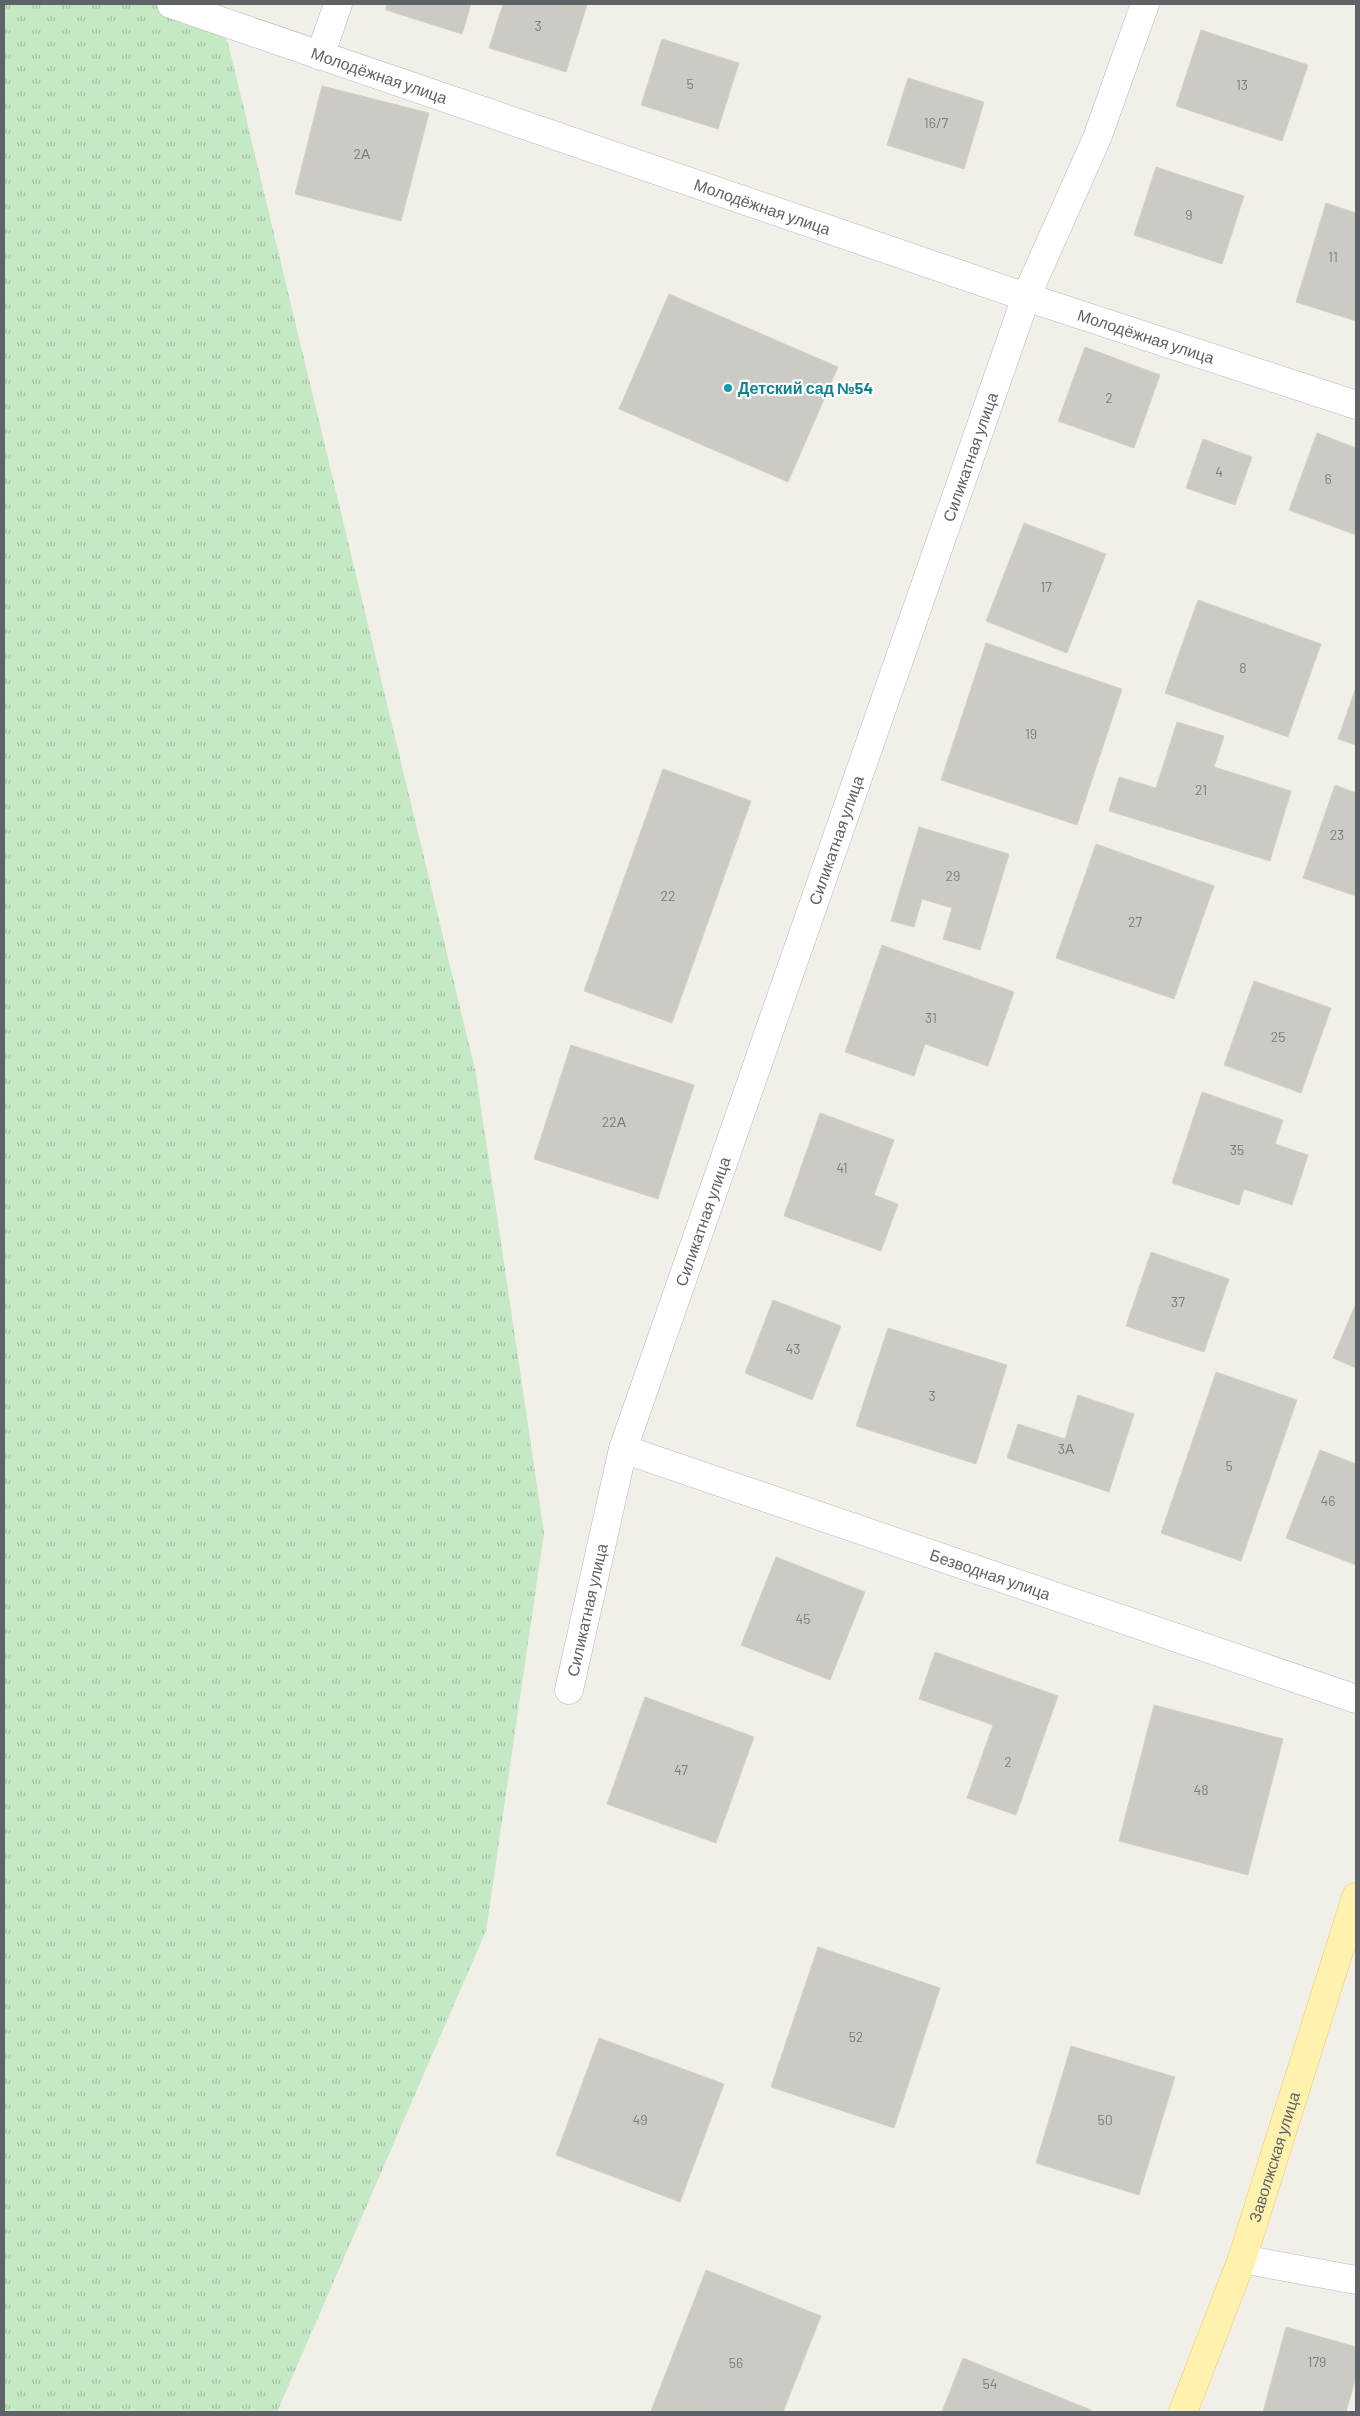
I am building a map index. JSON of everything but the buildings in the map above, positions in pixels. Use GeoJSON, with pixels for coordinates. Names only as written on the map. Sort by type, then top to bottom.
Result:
{"type":"FeatureCollection","features":[{"type":"Feature","properties":{"kind":"main road","name":"Заволжская улица"},"geometry":{"type":"LineString","coordinates":[[1183,2412],[1242,2259],[1356,1897]]}},
{"type":"Feature","properties":{"kind":"street","name":"Молодёжная улица"},"geometry":{"type":"LineString","coordinates":[[171,4],[1026,297],[1356,405]]}},
{"type":"Feature","properties":{"kind":"street"},"geometry":{"type":"LineString","coordinates":[[320,56],[338,4]]}},
{"type":"Feature","properties":{"kind":"street","name":"Силикатная улица"},"geometry":{"type":"LineString","coordinates":[[569,1690],[623,1449],[1026,297],[1097,138],[1145,4]]}},
{"type":"Feature","properties":{"kind":"street","name":"Безводная улица"},"geometry":{"type":"LineString","coordinates":[[623,1449],[1356,1699]]}},
{"type":"Feature","properties":{"kind":"street"},"geometry":{"type":"LineString","coordinates":[[1242,2259],[1356,2280]]}},
{"type":"Feature","properties":{"kind":"green space"},"geometry":{"type":"Polygon","coordinates":[[[4,4],[211,4],[229,47],[476,1074],[544,1533],[486,1931],[277,2412],[4,2412],[4,4]]]}},
{"type":"Feature","properties":{"kind":"place","name":"Детский сад №54"},"geometry":{"type":"Point","coordinates":[728,388]}}]}
